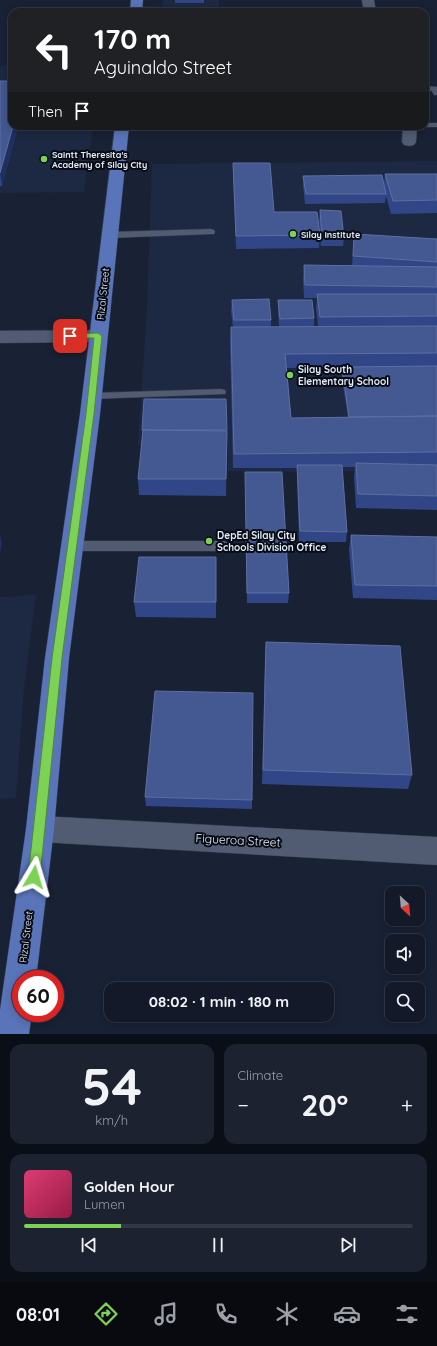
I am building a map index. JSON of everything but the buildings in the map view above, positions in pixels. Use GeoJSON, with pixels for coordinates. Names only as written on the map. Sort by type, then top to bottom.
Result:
{"type":"FeatureCollection","features":[{"type":"Feature","properties":{"kind":"main road","name":"Rizal Street"},"geometry":{"type":"LineString","coordinates":[[13,1034],[40,829],[57,658],[92,396],[122,130]]}},
{"type":"Feature","properties":{"kind":"street"},"geometry":{"type":"LineString","coordinates":[[136,7],[158,8]]}},
{"type":"Feature","properties":{"kind":"street"},"geometry":{"type":"LineString","coordinates":[[409,142],[410,130]]}},
{"type":"Feature","properties":{"kind":"street"},"geometry":{"type":"LineString","coordinates":[[0,337],[98,336]]}},
{"type":"Feature","properties":{"kind":"street","name":"Figueroa Street"},"geometry":{"type":"LineString","coordinates":[[40,829],[437,851]]}},
{"type":"Feature","properties":{"kind":"lane"},"geometry":{"type":"LineString","coordinates":[[429,88],[435,89],[437,93]]}},
{"type":"Feature","properties":{"kind":"lane"},"geometry":{"type":"LineString","coordinates":[[110,235],[211,232]]}},
{"type":"Feature","properties":{"kind":"lane"},"geometry":{"type":"LineString","coordinates":[[92,396],[221,392]]}},
{"type":"Feature","properties":{"kind":"lane"},"geometry":{"type":"LineString","coordinates":[[72,546],[224,546]]}},
{"type":"Feature","properties":{"kind":"shaded area"},"geometry":{"type":"Polygon","coordinates":[[[163,0],[219,0],[219,8],[162,8],[163,0]]]}},
{"type":"Feature","properties":{"kind":"shaded area","name":"Saintt Theresita's Academy of Silay City"},"geometry":{"type":"Polygon","coordinates":[[[8,65],[8,130],[92,130],[84,192],[0,193],[0,66],[8,65]]]}},
{"type":"Feature","properties":{"kind":"shaded area"},"geometry":{"type":"Polygon","coordinates":[[[437,161],[437,470],[288,472],[228,471],[228,445],[138,445],[147,305],[152,164],[437,161]]]}},
{"type":"Feature","properties":{"kind":"shaded area"},"geometry":{"type":"Polygon","coordinates":[[[36,595],[24,688],[16,798],[0,799],[0,597],[36,595]]]}},
{"type":"Feature","properties":{"kind":"place","name":"Saintt Theresita's Academy of Silay City"},"geometry":{"type":"Point","coordinates":[44,159]}},
{"type":"Feature","properties":{"kind":"place","name":"Silay Institute"},"geometry":{"type":"Point","coordinates":[293,234]}},
{"type":"Feature","properties":{"kind":"place","name":"Silay South Elementary School"},"geometry":{"type":"Point","coordinates":[290,375]}},
{"type":"Feature","properties":{"kind":"place","name":"DepEd Silay City Schools Division Office"},"geometry":{"type":"Point","coordinates":[209,541]}},
{"type":"Feature","properties":{"kind":"route"},"geometry":{"type":"LineString","coordinates":[[34,877],[57,658],[90,414],[98,336],[70,336]]}}]}
